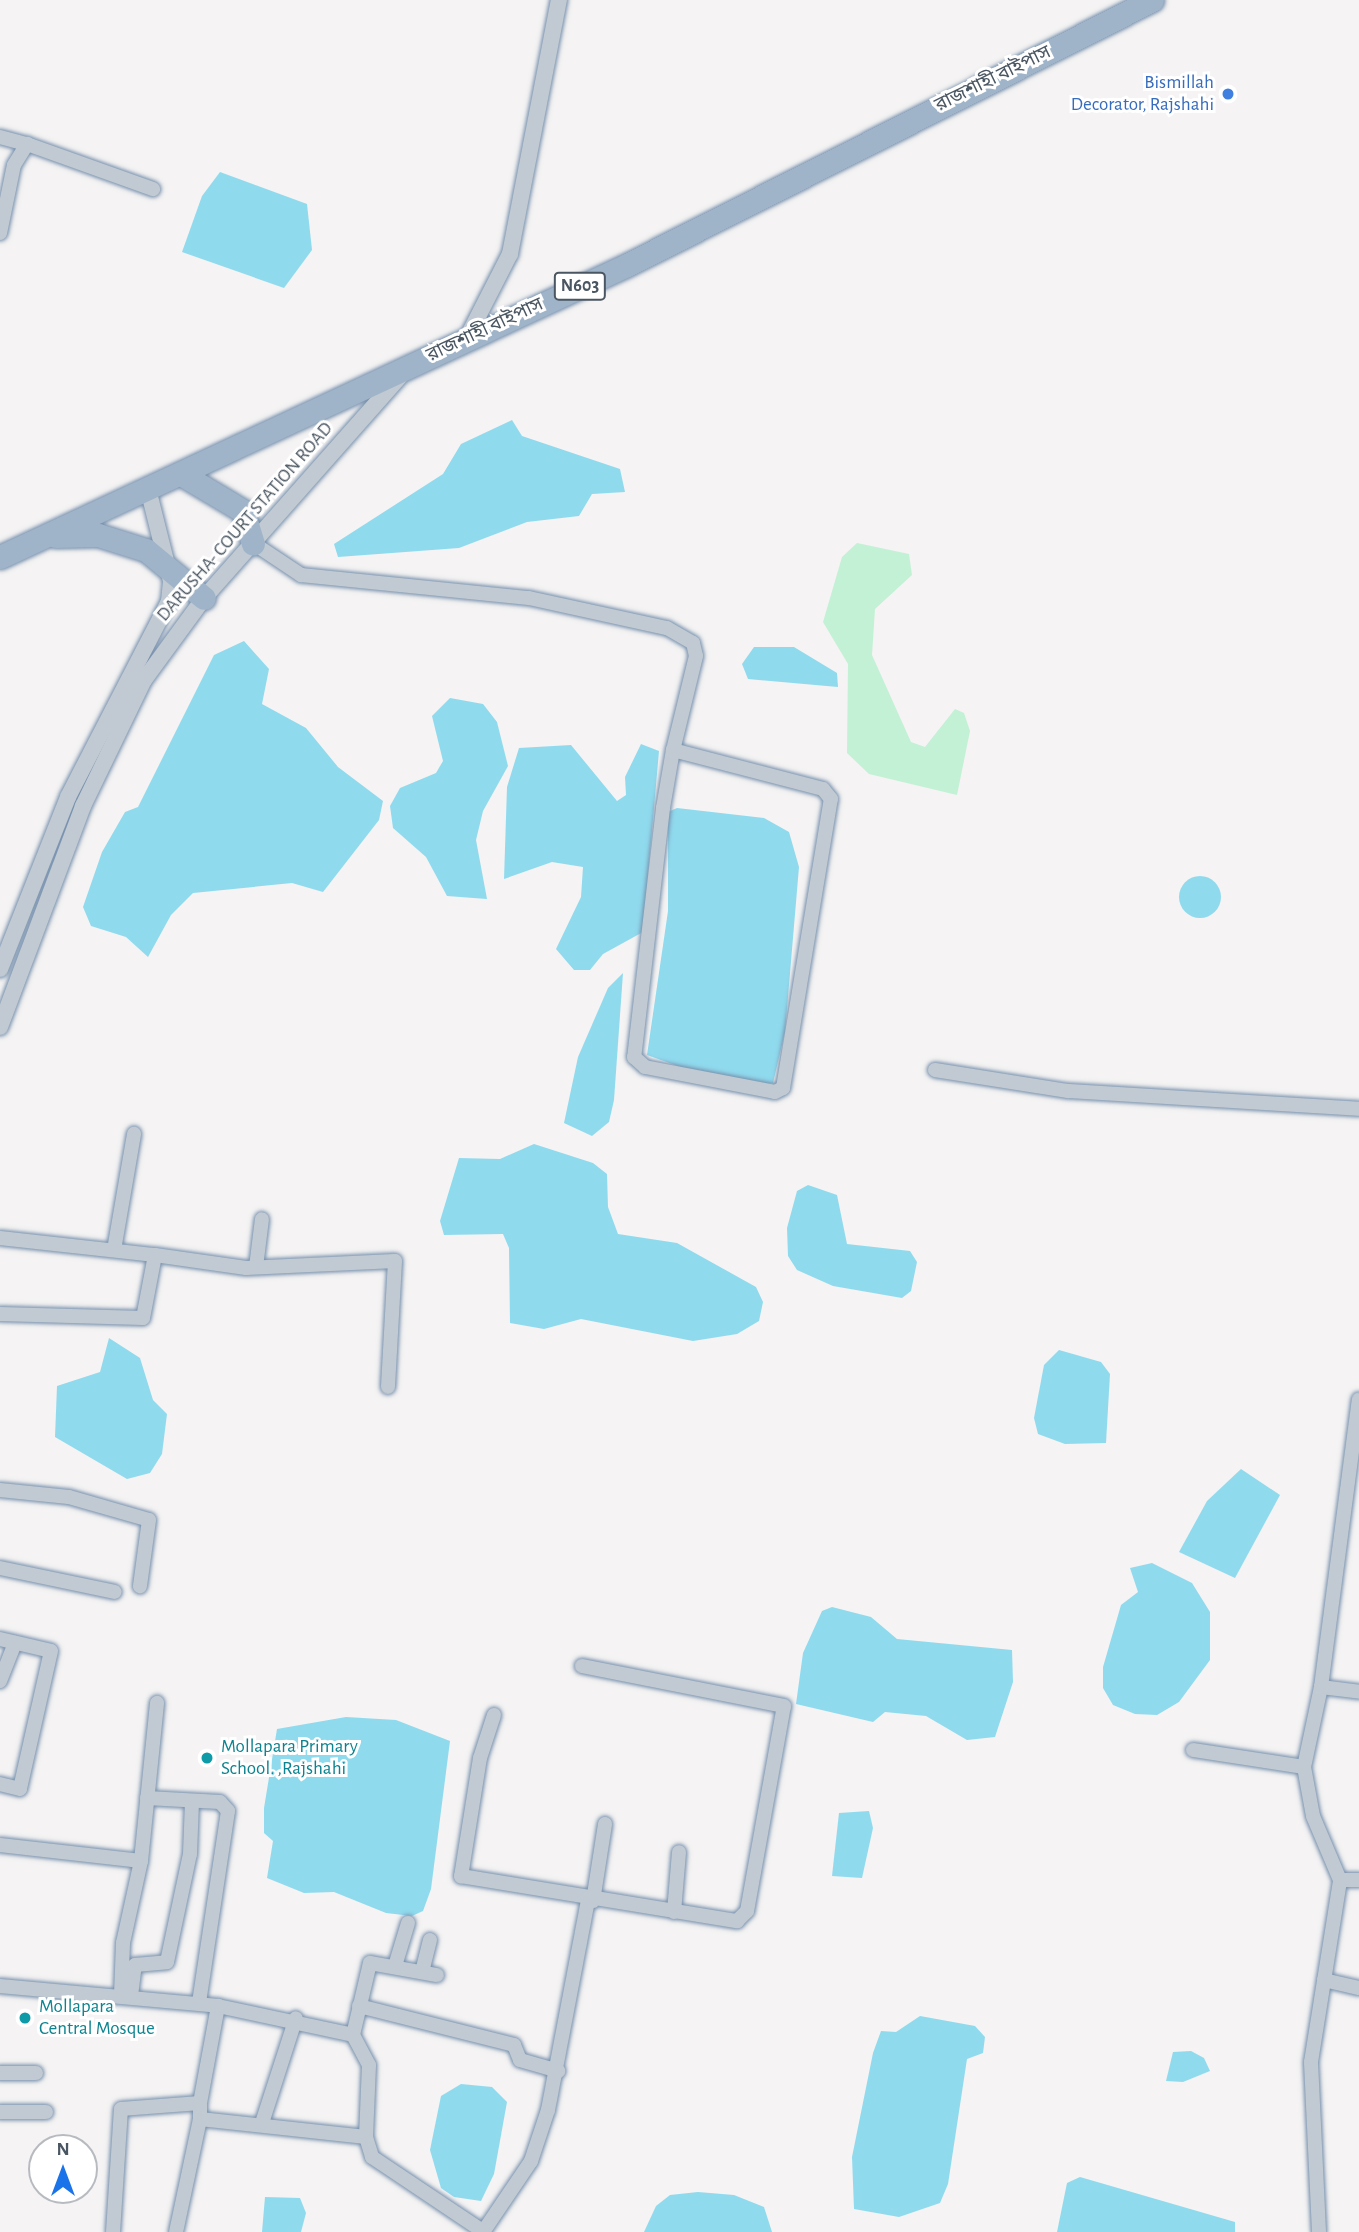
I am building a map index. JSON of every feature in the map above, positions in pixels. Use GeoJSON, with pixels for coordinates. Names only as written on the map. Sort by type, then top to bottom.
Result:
{"type":"FeatureCollection","features":[{"type":"Feature","properties":{"kind":"highway","name":"রাজশাহী বাইপাস"},"geometry":{"type":"LineString","coordinates":[[0,556],[181,474],[468,336],[627,265],[1153,0]]}},
{"type":"Feature","properties":{"kind":"highway"},"geometry":{"type":"LineString","coordinates":[[181,474],[243,511],[253,543]]}},
{"type":"Feature","properties":{"kind":"highway"},"geometry":{"type":"LineString","coordinates":[[41,537],[98,535],[128,542],[168,568],[204,598]]}},
{"type":"Feature","properties":{"kind":"street"},"geometry":{"type":"LineString","coordinates":[[468,336],[510,254],[559,0]]}},
{"type":"Feature","properties":{"kind":"street"},"geometry":{"type":"LineString","coordinates":[[0,137],[153,189]]}},
{"type":"Feature","properties":{"kind":"street"},"geometry":{"type":"LineString","coordinates":[[0,233],[14,165],[27,144]]}},
{"type":"Feature","properties":{"kind":"street","name":"DARUSHA- COURT STATION ROAD"},"geometry":{"type":"LineString","coordinates":[[0,1027],[89,794],[144,680],[204,598],[410,365]]}},
{"type":"Feature","properties":{"kind":"street","name":"DARUSHA- COURT STATION ROAD"},"geometry":{"type":"LineString","coordinates":[[0,969],[68,797],[169,601],[168,568],[148,489]]}},
{"type":"Feature","properties":{"kind":"street"},"geometry":{"type":"LineString","coordinates":[[253,543],[301,575],[529,598],[667,628],[692,643],[696,656],[673,750],[634,1057],[645,1067],[775,1091],[783,1088],[829,793],[673,750]]}},
{"type":"Feature","properties":{"kind":"street"},"geometry":{"type":"LineString","coordinates":[[935,1070],[1068,1091],[1359,1110]]}},
{"type":"Feature","properties":{"kind":"street"},"geometry":{"type":"LineString","coordinates":[[114,1251],[134,1134]]}},
{"type":"Feature","properties":{"kind":"street"},"geometry":{"type":"LineString","coordinates":[[256,1267],[262,1219]]}},
{"type":"Feature","properties":{"kind":"street"},"geometry":{"type":"LineString","coordinates":[[0,1238],[256,1267],[395,1261],[388,1387]]}},
{"type":"Feature","properties":{"kind":"street"},"geometry":{"type":"LineString","coordinates":[[0,1314],[143,1318],[155,1255]]}},
{"type":"Feature","properties":{"kind":"street"},"geometry":{"type":"LineString","coordinates":[[1319,2232],[1311,2062],[1340,1880],[1312,1816],[1304,1767],[1321,1687],[1359,1399]]}},
{"type":"Feature","properties":{"kind":"street"},"geometry":{"type":"LineString","coordinates":[[0,1490],[69,1497],[149,1520],[140,1586]]}},
{"type":"Feature","properties":{"kind":"street"},"geometry":{"type":"LineString","coordinates":[[0,1568],[115,1592]]}},
{"type":"Feature","properties":{"kind":"street"},"geometry":{"type":"LineString","coordinates":[[0,1639],[51,1651],[20,1789],[0,1784]]}},
{"type":"Feature","properties":{"kind":"street"},"geometry":{"type":"LineString","coordinates":[[0,1681],[15,1643]]}},
{"type":"Feature","properties":{"kind":"street"},"geometry":{"type":"LineString","coordinates":[[494,1715],[480,1758],[461,1876],[591,1900],[737,1921],[747,1911],[784,1706],[582,1666]]}},
{"type":"Feature","properties":{"kind":"street"},"geometry":{"type":"LineString","coordinates":[[1321,1687],[1359,1692]]}},
{"type":"Feature","properties":{"kind":"street"},"geometry":{"type":"LineString","coordinates":[[126,1995],[123,1943],[141,1861],[157,1703]]}},
{"type":"Feature","properties":{"kind":"street"},"geometry":{"type":"LineString","coordinates":[[1193,1750],[1304,1767]]}},
{"type":"Feature","properties":{"kind":"street"},"geometry":{"type":"LineString","coordinates":[[147,1798],[220,1802],[228,1811],[199,2003]]}},
{"type":"Feature","properties":{"kind":"street"},"geometry":{"type":"LineString","coordinates":[[126,1995],[137,1964],[167,1962],[190,1854],[192,1801]]}},
{"type":"Feature","properties":{"kind":"street"},"geometry":{"type":"LineString","coordinates":[[430,1940],[429,1973],[370,1963],[353,2035],[369,2065],[366,2137],[372,2157],[484,2232],[531,2161],[558,2071],[606,1824]]}},
{"type":"Feature","properties":{"kind":"street"},"geometry":{"type":"LineString","coordinates":[[0,1845],[141,1861]]}},
{"type":"Feature","properties":{"kind":"street"},"geometry":{"type":"LineString","coordinates":[[674,1912],[679,1852]]}},
{"type":"Feature","properties":{"kind":"street"},"geometry":{"type":"LineString","coordinates":[[1340,1880],[1359,1880]]}},
{"type":"Feature","properties":{"kind":"street"},"geometry":{"type":"LineString","coordinates":[[395,1966],[408,1923]]}},
{"type":"Feature","properties":{"kind":"street"},"geometry":{"type":"LineString","coordinates":[[1324,1980],[1359,1988]]}},
{"type":"Feature","properties":{"kind":"street"},"geometry":{"type":"LineString","coordinates":[[0,1986],[199,2003],[296,2018],[353,2035]]}},
{"type":"Feature","properties":{"kind":"street"},"geometry":{"type":"LineString","coordinates":[[176,2232],[200,2119],[200,2104],[218,2006]]}},
{"type":"Feature","properties":{"kind":"street"},"geometry":{"type":"LineString","coordinates":[[359,2006],[514,2045],[520,2060],[558,2071]]}},
{"type":"Feature","properties":{"kind":"street"},"geometry":{"type":"LineString","coordinates":[[262,2123],[296,2018]]}},
{"type":"Feature","properties":{"kind":"street"},"geometry":{"type":"LineString","coordinates":[[0,2073],[36,2073]]}},
{"type":"Feature","properties":{"kind":"street"},"geometry":{"type":"LineString","coordinates":[[113,2232],[121,2109],[200,2104]]}},
{"type":"Feature","properties":{"kind":"street"},"geometry":{"type":"LineString","coordinates":[[0,2112],[46,2112]]}},
{"type":"Feature","properties":{"kind":"street"},"geometry":{"type":"LineString","coordinates":[[200,2119],[262,2123],[366,2137]]}},
{"type":"Feature","properties":{"kind":"green space"},"geometry":{"type":"Polygon","coordinates":[[[857,543],[909,554],[912,575],[875,609],[872,655],[911,742],[925,747],[955,709],[964,713],[970,731],[957,795],[869,774],[847,753],[848,664],[823,622],[842,557],[857,543]]]}},
{"type":"Feature","properties":{"kind":"water"},"geometry":{"type":"Polygon","coordinates":[[[220,172],[307,204],[312,250],[284,288],[182,252],[202,196],[220,172]]]}},
{"type":"Feature","properties":{"kind":"water"},"geometry":{"type":"Polygon","coordinates":[[[512,420],[522,436],[620,469],[625,492],[592,494],[579,516],[527,522],[459,548],[338,557],[334,544],[443,474],[461,444],[512,420]]]}},
{"type":"Feature","properties":{"kind":"water"},"geometry":{"type":"Polygon","coordinates":[[[244,641],[269,669],[262,704],[306,728],[338,767],[383,801],[379,820],[323,892],[292,883],[193,893],[171,915],[148,957],[126,937],[91,926],[83,907],[102,852],[125,812],[138,807],[214,655],[244,641]]]}},
{"type":"Feature","properties":{"kind":"water"},"geometry":{"type":"Polygon","coordinates":[[[754,647],[794,647],[837,673],[838,687],[748,679],[742,664],[754,647]]]}},
{"type":"Feature","properties":{"kind":"water"},"geometry":{"type":"Polygon","coordinates":[[[450,698],[483,704],[497,722],[508,766],[483,811],[476,840],[487,899],[447,896],[426,857],[393,828],[390,806],[400,788],[436,773],[443,761],[432,716],[450,698]]]}},
{"type":"Feature","properties":{"kind":"water"},"geometry":{"type":"Polygon","coordinates":[[[641,744],[659,751],[643,932],[603,954],[590,970],[574,970],[556,949],[581,897],[583,867],[552,862],[504,879],[507,787],[519,748],[571,745],[617,801],[626,795],[625,777],[641,744]]]}},
{"type":"Feature","properties":{"kind":"water"},"geometry":{"type":"Polygon","coordinates":[[[677,808],[764,818],[789,832],[799,867],[785,1032],[773,1083],[755,1087],[714,1079],[647,1055],[668,911],[668,812],[677,808]]]}},
{"type":"Feature","properties":{"kind":"water"},"geometry":{"type":"Polygon","coordinates":[[[1200,876],[1215,882],[1221,897],[1215,912],[1200,918],[1185,912],[1179,897],[1185,882],[1200,876]]]}},
{"type":"Feature","properties":{"kind":"water"},"geometry":{"type":"Polygon","coordinates":[[[623,973],[614,1100],[609,1122],[592,1136],[564,1123],[578,1057],[608,988],[623,973]]]}},
{"type":"Feature","properties":{"kind":"water"},"geometry":{"type":"Polygon","coordinates":[[[534,1144],[593,1163],[607,1174],[608,1207],[618,1234],[677,1243],[756,1287],[763,1302],[759,1321],[737,1334],[693,1341],[581,1319],[544,1329],[510,1323],[509,1248],[503,1234],[444,1235],[440,1221],[459,1158],[500,1159],[534,1144]]]}},
{"type":"Feature","properties":{"kind":"water"},"geometry":{"type":"Polygon","coordinates":[[[808,1185],[837,1195],[847,1244],[910,1251],[917,1262],[911,1291],[902,1298],[833,1286],[797,1270],[788,1256],[787,1228],[797,1191],[808,1185]]]}},
{"type":"Feature","properties":{"kind":"water"},"geometry":{"type":"Polygon","coordinates":[[[109,1338],[140,1358],[153,1400],[167,1414],[162,1454],[150,1473],[127,1479],[55,1437],[57,1386],[100,1372],[109,1338]]]}},
{"type":"Feature","properties":{"kind":"water"},"geometry":{"type":"Polygon","coordinates":[[[1059,1350],[1101,1362],[1110,1374],[1106,1443],[1065,1444],[1038,1434],[1034,1418],[1044,1365],[1059,1350]]]}},
{"type":"Feature","properties":{"kind":"water"},"geometry":{"type":"Polygon","coordinates":[[[1241,1469],[1280,1495],[1235,1578],[1179,1552],[1207,1501],[1241,1469]]]}},
{"type":"Feature","properties":{"kind":"water"},"geometry":{"type":"Polygon","coordinates":[[[1152,1563],[1192,1583],[1210,1612],[1210,1660],[1179,1702],[1157,1715],[1135,1714],[1113,1705],[1103,1688],[1103,1667],[1121,1605],[1138,1592],[1130,1568],[1152,1563]]]}},
{"type":"Feature","properties":{"kind":"water"},"geometry":{"type":"Polygon","coordinates":[[[832,1607],[871,1617],[897,1639],[1012,1650],[1013,1682],[995,1737],[967,1740],[926,1716],[885,1712],[873,1722],[796,1704],[803,1653],[822,1611],[832,1607]]]}},
{"type":"Feature","properties":{"kind":"water"},"geometry":{"type":"Polygon","coordinates":[[[346,1717],[396,1720],[450,1741],[431,1889],[423,1911],[412,1916],[386,1913],[334,1892],[304,1893],[267,1878],[273,1841],[264,1833],[264,1808],[277,1729],[346,1717]]]}},
{"type":"Feature","properties":{"kind":"water"},"geometry":{"type":"Polygon","coordinates":[[[869,1811],[873,1828],[862,1878],[832,1876],[839,1813],[869,1811]]]}},
{"type":"Feature","properties":{"kind":"water"},"geometry":{"type":"Polygon","coordinates":[[[920,2016],[975,2026],[985,2037],[983,2053],[967,2059],[948,2184],[940,2203],[899,2217],[854,2209],[852,2157],[873,2053],[881,2031],[896,2032],[920,2016]]]}},
{"type":"Feature","properties":{"kind":"water"},"geometry":{"type":"Polygon","coordinates":[[[1191,2051],[1204,2058],[1210,2071],[1183,2082],[1166,2081],[1173,2052],[1191,2051]]]}},
{"type":"Feature","properties":{"kind":"water"},"geometry":{"type":"Polygon","coordinates":[[[461,2084],[492,2087],[507,2102],[494,2174],[481,2201],[454,2197],[441,2188],[430,2150],[441,2096],[461,2084]]]}},
{"type":"Feature","properties":{"kind":"water"},"geometry":{"type":"Polygon","coordinates":[[[1080,2177],[1235,2222],[1235,2232],[1057,2232],[1067,2183],[1080,2177]]]}},
{"type":"Feature","properties":{"kind":"water"},"geometry":{"type":"Polygon","coordinates":[[[698,2192],[734,2195],[764,2207],[772,2232],[644,2232],[656,2206],[670,2195],[698,2192]]]}},
{"type":"Feature","properties":{"kind":"water"},"geometry":{"type":"Polygon","coordinates":[[[265,2197],[300,2198],[306,2213],[301,2232],[262,2232],[265,2197]]]}},
{"type":"Feature","properties":{"kind":"place","name":"Bismillah Decorator, Rajshahi"},"geometry":{"type":"Point","coordinates":[1228,94]}},
{"type":"Feature","properties":{"kind":"place","name":"Mollapara Primary School. ,Rajshahi"},"geometry":{"type":"Point","coordinates":[207,1758]}},
{"type":"Feature","properties":{"kind":"place","name":"Mollapara Central Mosque"},"geometry":{"type":"Point","coordinates":[25,2018]}}]}
